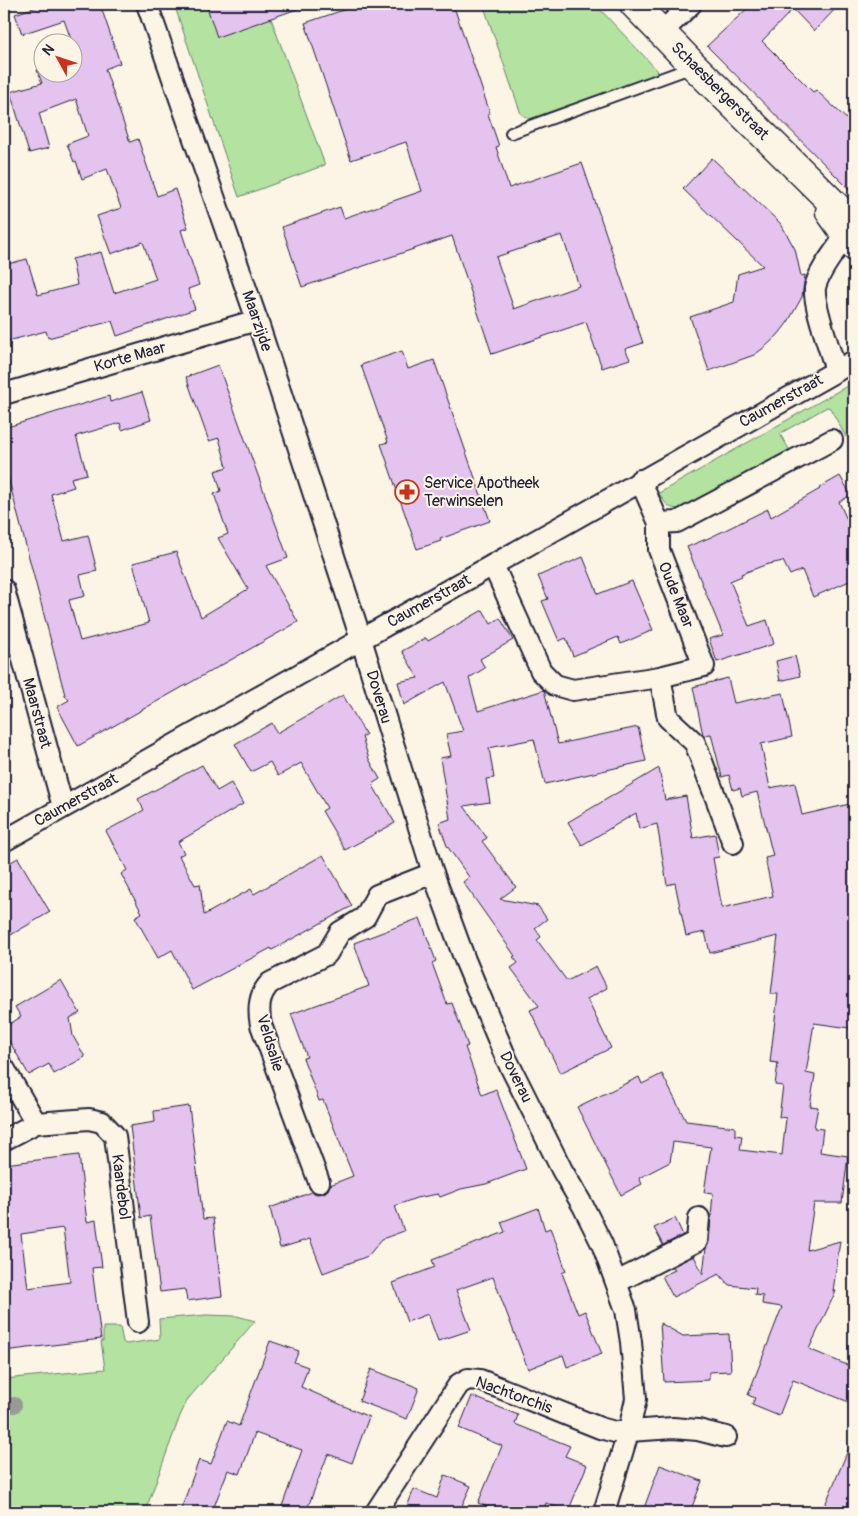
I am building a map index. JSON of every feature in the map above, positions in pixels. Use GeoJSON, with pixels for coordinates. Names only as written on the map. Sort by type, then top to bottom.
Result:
{"type":"FeatureCollection","features":[{"type":"Feature","properties":{"kind":"street","name":"Maarzijde"},"geometry":{"type":"LineString","coordinates":[[147,4],[257,320],[361,639]]}},
{"type":"Feature","properties":{"kind":"street","name":"Schaesbergerstraat"},"geometry":{"type":"LineString","coordinates":[[634,4],[806,178],[851,235]]}},
{"type":"Feature","properties":{"kind":"street"},"geometry":{"type":"LineString","coordinates":[[662,32],[691,4]]}},
{"type":"Feature","properties":{"kind":"street"},"geometry":{"type":"LineString","coordinates":[[836,371],[816,303],[815,288],[821,273],[851,235]]}},
{"type":"Feature","properties":{"kind":"street","name":"Korte Maar"},"geometry":{"type":"LineString","coordinates":[[4,394],[257,320]]}},
{"type":"Feature","properties":{"kind":"street","name":"Caumerstraat"},"geometry":{"type":"LineString","coordinates":[[4,841],[640,480],[854,361]]}},
{"type":"Feature","properties":{"kind":"street"},"geometry":{"type":"LineString","coordinates":[[659,523],[678,522],[832,440]]}},
{"type":"Feature","properties":{"kind":"street","name":"Oude Maar"},"geometry":{"type":"LineString","coordinates":[[493,565],[541,671],[555,685],[573,690],[660,677],[704,666],[659,550],[659,523],[640,480]]}},
{"type":"Feature","properties":{"kind":"street","name":"Maarstraat"},"geometry":{"type":"LineString","coordinates":[[4,590],[63,807]]}},
{"type":"Feature","properties":{"kind":"street","name":"Doverau"},"geometry":{"type":"LineString","coordinates":[[361,639],[433,873],[465,960],[506,1058],[562,1170],[602,1244],[626,1310],[636,1399],[629,1430],[604,1512]]}},
{"type":"Feature","properties":{"kind":"street"},"geometry":{"type":"LineString","coordinates":[[660,677],[668,718],[694,743],[734,843]]}},
{"type":"Feature","properties":{"kind":"street","name":"Veldsalie"},"geometry":{"type":"LineString","coordinates":[[318,1182],[261,1025],[259,1012],[264,989],[327,954],[340,932],[365,917],[377,895],[433,873]]}},
{"type":"Feature","properties":{"kind":"street"},"geometry":{"type":"LineString","coordinates":[[4,1068],[36,1123]]}},
{"type":"Feature","properties":{"kind":"street","name":"Kaardebol"},"geometry":{"type":"LineString","coordinates":[[4,1140],[36,1123],[90,1119],[102,1122],[115,1136],[138,1322]]}},
{"type":"Feature","properties":{"kind":"street"},"geometry":{"type":"LineString","coordinates":[[617,1282],[697,1241],[699,1218]]}},
{"type":"Feature","properties":{"kind":"street","name":"Nachtorchis"},"geometry":{"type":"LineString","coordinates":[[376,1512],[459,1384],[468,1379],[480,1380],[600,1428],[615,1432],[629,1430]]}},
{"type":"Feature","properties":{"kind":"street"},"geometry":{"type":"LineString","coordinates":[[629,1430],[673,1428],[698,1430],[726,1437]]}},
{"type":"Feature","properties":{"kind":"lane"},"geometry":{"type":"LineString","coordinates":[[511,134],[694,66]]}},
{"type":"Feature","properties":{"kind":"green space"},"geometry":{"type":"Polygon","coordinates":[[[174,4],[291,4],[269,13],[325,165],[239,197],[174,4]]]}},
{"type":"Feature","properties":{"kind":"green space"},"geometry":{"type":"Polygon","coordinates":[[[483,4],[595,4],[658,71],[654,75],[529,119],[521,114],[483,4]]]}},
{"type":"Feature","properties":{"kind":"green space"},"geometry":{"type":"Polygon","coordinates":[[[854,382],[854,432],[846,437],[830,408],[827,407],[780,434],[789,449],[784,454],[682,508],[674,508],[665,503],[659,493],[854,382]]]}},
{"type":"Feature","properties":{"kind":"green space"},"geometry":{"type":"Polygon","coordinates":[[[206,1315],[237,1316],[255,1321],[188,1399],[145,1512],[4,1512],[4,1379],[105,1369],[101,1341],[103,1341],[103,1327],[120,1327],[123,1342],[126,1344],[160,1339],[159,1319],[206,1315]]]}},
{"type":"Feature","properties":{"kind":"building"},"geometry":{"type":"Polygon","coordinates":[[[45,4],[100,4],[120,63],[105,69],[130,142],[138,139],[157,196],[175,189],[188,228],[181,230],[199,285],[188,289],[195,309],[117,336],[112,321],[48,338],[46,331],[4,342],[4,265],[27,259],[38,295],[77,285],[72,259],[101,252],[114,293],[156,279],[143,242],[111,254],[97,216],[121,208],[107,169],[82,179],[76,161],[74,162],[67,144],[88,136],[76,99],[39,113],[49,148],[29,153],[10,92],[42,82],[82,82],[82,32],[68,32],[64,20],[22,34],[15,14],[45,4]]]}},
{"type":"Feature","properties":{"kind":"building"},"geometry":{"type":"Polygon","coordinates":[[[206,4],[303,4],[303,7],[217,37],[206,4]]]}},
{"type":"Feature","properties":{"kind":"building"},"geometry":{"type":"Polygon","coordinates":[[[361,4],[453,4],[490,113],[488,114],[499,146],[496,147],[509,188],[582,163],[643,343],[625,349],[630,359],[602,368],[586,322],[492,354],[452,236],[302,287],[282,227],[340,207],[344,218],[422,191],[406,142],[351,160],[305,23],[361,4]],[[562,235],[496,257],[514,309],[579,286],[562,235]]]}},
{"type":"Feature","properties":{"kind":"building"},"geometry":{"type":"Polygon","coordinates":[[[752,4],[840,4],[814,31],[793,9],[762,41],[813,92],[816,90],[854,126],[854,194],[707,46],[752,4]]]}},
{"type":"Feature","properties":{"kind":"building"},"geometry":{"type":"Polygon","coordinates":[[[712,158],[781,224],[795,249],[801,276],[805,275],[802,297],[788,322],[778,335],[754,355],[709,371],[690,317],[734,302],[738,274],[763,266],[683,189],[712,158]]]}},
{"type":"Feature","properties":{"kind":"building"},"geometry":{"type":"Polygon","coordinates":[[[402,351],[408,369],[434,360],[490,521],[417,549],[381,444],[388,442],[361,365],[402,351]]]}},
{"type":"Feature","properties":{"kind":"building"},"geometry":{"type":"Polygon","coordinates":[[[218,365],[288,558],[266,566],[298,622],[78,746],[57,707],[69,700],[65,695],[4,462],[4,428],[109,396],[110,402],[142,392],[151,420],[122,430],[120,423],[76,436],[87,474],[71,478],[74,487],[51,494],[64,541],[88,535],[97,571],[80,575],[85,596],[69,600],[80,641],[149,623],[133,563],[176,552],[201,617],[248,589],[218,538],[228,534],[214,494],[221,491],[215,471],[227,467],[219,438],[209,441],[186,377],[218,365]]]}},
{"type":"Feature","properties":{"kind":"building"},"geometry":{"type":"Polygon","coordinates":[[[840,476],[851,495],[839,502],[854,535],[854,579],[813,597],[802,570],[790,575],[783,561],[765,565],[741,574],[742,576],[730,581],[749,626],[767,620],[774,644],[717,662],[709,639],[723,635],[687,547],[768,509],[771,517],[840,476]]]}},
{"type":"Feature","properties":{"kind":"building"},"geometry":{"type":"Polygon","coordinates":[[[583,557],[598,594],[632,581],[653,630],[621,644],[618,637],[573,656],[566,638],[559,641],[542,601],[548,599],[538,576],[583,557]]]}},
{"type":"Feature","properties":{"kind":"building"},"geometry":{"type":"Polygon","coordinates":[[[483,610],[491,624],[500,618],[513,640],[480,659],[485,668],[469,678],[478,711],[544,690],[558,744],[638,727],[646,761],[545,784],[534,739],[489,748],[494,778],[486,779],[490,802],[464,806],[487,838],[482,841],[516,887],[500,899],[538,906],[547,919],[535,928],[541,937],[537,940],[567,981],[596,966],[607,988],[587,999],[611,1048],[560,1073],[530,1010],[539,1006],[511,968],[518,963],[513,957],[515,956],[463,882],[469,877],[447,846],[439,823],[450,819],[440,758],[451,756],[446,734],[463,731],[445,682],[404,705],[398,682],[418,678],[402,651],[426,638],[428,641],[483,610]]]}},
{"type":"Feature","properties":{"kind":"building"},"geometry":{"type":"Polygon","coordinates":[[[795,656],[800,676],[780,681],[776,661],[795,656]]]}},
{"type":"Feature","properties":{"kind":"building"},"geometry":{"type":"Polygon","coordinates":[[[728,678],[734,703],[783,693],[792,737],[761,744],[770,788],[795,783],[802,815],[854,803],[854,965],[850,1028],[814,1023],[806,1073],[815,1075],[810,1106],[818,1107],[814,1128],[823,1129],[820,1152],[848,1156],[842,1203],[814,1203],[807,1250],[840,1241],[833,1291],[836,1291],[809,1349],[854,1368],[854,1404],[793,1380],[779,1416],[752,1405],[755,1398],[748,1395],[782,1307],[762,1304],[763,1296],[755,1295],[756,1288],[729,1285],[719,1274],[673,1297],[662,1276],[675,1270],[673,1266],[694,1256],[703,1274],[706,1248],[709,1242],[713,1193],[704,1192],[711,1147],[673,1142],[670,1162],[639,1178],[642,1184],[621,1195],[577,1107],[639,1077],[642,1084],[662,1074],[686,1121],[735,1127],[735,1135],[742,1136],[740,1150],[782,1155],[786,1118],[779,1117],[783,1086],[775,1085],[778,1063],[770,1062],[778,994],[771,994],[778,936],[710,953],[705,932],[686,936],[675,883],[667,885],[657,824],[639,829],[636,813],[582,845],[568,822],[659,768],[665,800],[686,796],[693,838],[715,834],[719,857],[713,858],[722,908],[773,896],[765,858],[773,856],[757,792],[742,796],[740,788],[733,790],[729,775],[722,777],[711,734],[703,735],[693,687],[728,678]]]}},
{"type":"Feature","properties":{"kind":"building"},"geometry":{"type":"Polygon","coordinates":[[[343,695],[366,735],[362,737],[369,759],[380,779],[372,784],[395,823],[345,850],[322,811],[327,808],[301,763],[278,776],[270,762],[251,772],[235,744],[272,723],[277,733],[343,695]]]}},
{"type":"Feature","properties":{"kind":"building"},"geometry":{"type":"Polygon","coordinates":[[[202,765],[217,791],[231,783],[243,804],[178,842],[184,853],[179,856],[195,885],[200,884],[204,915],[251,889],[254,894],[323,855],[352,906],[272,950],[271,948],[192,990],[172,950],[158,958],[135,917],[142,913],[121,874],[127,870],[106,831],[144,810],[138,799],[202,765]]]}},
{"type":"Feature","properties":{"kind":"building"},"geometry":{"type":"Polygon","coordinates":[[[18,858],[50,912],[4,939],[4,866],[18,858]]]}},
{"type":"Feature","properties":{"kind":"building"},"geometry":{"type":"Polygon","coordinates":[[[420,918],[436,961],[432,963],[447,1004],[452,1003],[468,1046],[465,1047],[482,1095],[496,1089],[526,1169],[486,1184],[461,1189],[440,1197],[438,1194],[416,1198],[395,1206],[404,1231],[382,1239],[368,1256],[323,1273],[310,1239],[280,1248],[270,1208],[312,1192],[317,1194],[324,1193],[330,1185],[353,1176],[323,1100],[319,1101],[303,1058],[307,1057],[291,1014],[369,986],[354,943],[420,918]]]}},
{"type":"Feature","properties":{"kind":"building"},"geometry":{"type":"Polygon","coordinates":[[[61,980],[80,1013],[70,1018],[73,1036],[85,1057],[54,1074],[49,1064],[29,1075],[4,1032],[4,1027],[21,1017],[15,1007],[61,980]]]}},
{"type":"Feature","properties":{"kind":"building"},"geometry":{"type":"Polygon","coordinates":[[[189,1106],[203,1219],[213,1218],[222,1296],[187,1301],[185,1289],[160,1292],[150,1216],[141,1218],[130,1126],[155,1122],[154,1111],[189,1106]]]}},
{"type":"Feature","properties":{"kind":"building"},"geometry":{"type":"Polygon","coordinates":[[[79,1155],[87,1222],[96,1220],[102,1267],[92,1268],[101,1339],[4,1351],[4,1164],[79,1155]],[[63,1228],[21,1234],[28,1288],[70,1282],[63,1228]]]}},
{"type":"Feature","properties":{"kind":"building"},"geometry":{"type":"Polygon","coordinates":[[[538,1208],[545,1230],[550,1228],[558,1247],[566,1271],[562,1273],[578,1314],[585,1311],[602,1354],[567,1367],[563,1355],[528,1369],[493,1277],[456,1290],[471,1330],[438,1341],[428,1314],[407,1322],[393,1283],[435,1267],[432,1260],[505,1232],[501,1222],[538,1208]]]}},
{"type":"Feature","properties":{"kind":"building"},"geometry":{"type":"Polygon","coordinates":[[[675,1218],[683,1235],[663,1245],[654,1228],[675,1218]]]}},
{"type":"Feature","properties":{"kind":"building"},"geometry":{"type":"Polygon","coordinates":[[[660,1323],[683,1336],[729,1334],[731,1371],[709,1372],[709,1380],[664,1382],[660,1323]]]}},
{"type":"Feature","properties":{"kind":"building"},"geometry":{"type":"Polygon","coordinates":[[[270,1341],[299,1351],[294,1362],[308,1367],[301,1387],[369,1417],[352,1463],[328,1454],[306,1512],[280,1512],[302,1450],[255,1433],[240,1474],[228,1470],[212,1512],[180,1512],[199,1460],[211,1464],[227,1421],[239,1426],[270,1341]]]}},
{"type":"Feature","properties":{"kind":"building"},"geometry":{"type":"Polygon","coordinates":[[[371,1369],[419,1388],[407,1419],[359,1401],[371,1369]]]}},
{"type":"Feature","properties":{"kind":"building"},"geometry":{"type":"Polygon","coordinates":[[[472,1396],[518,1415],[515,1424],[570,1446],[565,1456],[587,1465],[568,1512],[546,1503],[543,1512],[500,1512],[478,1503],[502,1446],[459,1428],[472,1396]]]}},
{"type":"Feature","properties":{"kind":"building"},"geometry":{"type":"Polygon","coordinates":[[[854,1436],[854,1497],[848,1512],[822,1512],[854,1436]]]}},
{"type":"Feature","properties":{"kind":"building"},"geometry":{"type":"Polygon","coordinates":[[[660,1465],[702,1481],[690,1512],[654,1512],[644,1508],[660,1465]]]}},
{"type":"Feature","properties":{"kind":"building"},"geometry":{"type":"Polygon","coordinates":[[[445,1475],[471,1486],[461,1508],[470,1512],[405,1512],[414,1489],[437,1498],[445,1475]]]}},
{"type":"Feature","properties":{"kind":"place","name":"Service Apotheek Terwinselen"},"geometry":{"type":"Point","coordinates":[407,492]}}]}
